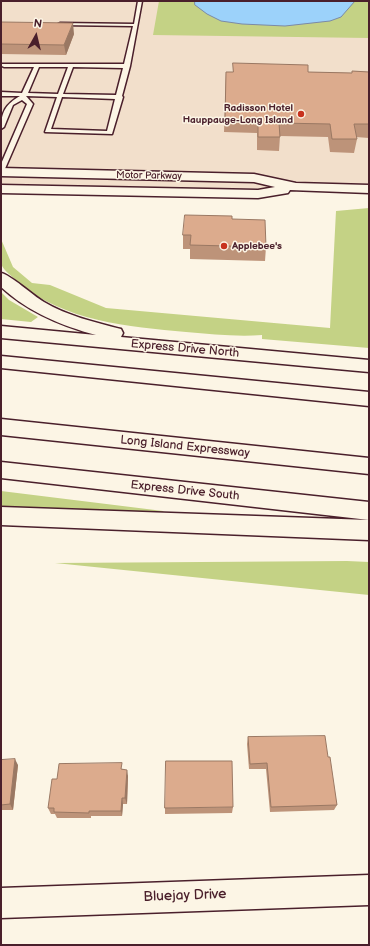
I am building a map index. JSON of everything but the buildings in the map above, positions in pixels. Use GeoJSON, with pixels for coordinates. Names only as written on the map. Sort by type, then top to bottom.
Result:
{"type":"FeatureCollection","features":[{"type":"Feature","properties":{"kind":"main road","name":"Motor Parkway"},"geometry":{"type":"LineString","coordinates":[[1,172],[254,178],[296,187],[369,189]]}},
{"type":"Feature","properties":{"kind":"main road","name":"Motor Parkway"},"geometry":{"type":"LineString","coordinates":[[1,189],[258,194],[296,187]]}},
{"type":"Feature","properties":{"kind":"main road"},"geometry":{"type":"LineString","coordinates":[[1,278],[29,301],[76,322],[107,331],[205,351]]}},
{"type":"Feature","properties":{"kind":"main road","name":"Express Drive North"},"geometry":{"type":"LineString","coordinates":[[1,332],[369,366]]}},
{"type":"Feature","properties":{"kind":"main road"},"geometry":{"type":"LineString","coordinates":[[1,362],[369,399]]}},
{"type":"Feature","properties":{"kind":"main road","name":"Long Island Expressway"},"geometry":{"type":"LineString","coordinates":[[1,426],[369,466]]}},
{"type":"Feature","properties":{"kind":"main road","name":"Express Drive South"},"geometry":{"type":"LineString","coordinates":[[1,470],[369,511]]}},
{"type":"Feature","properties":{"kind":"main road"},"geometry":{"type":"LineString","coordinates":[[1,516],[369,530]]}},
{"type":"Feature","properties":{"kind":"street","name":"Bluejay Drive"},"geometry":{"type":"LineString","coordinates":[[1,902],[369,890]]}},
{"type":"Feature","properties":{"kind":"lane"},"geometry":{"type":"LineString","coordinates":[[71,66],[47,131],[110,132],[120,97],[140,1]]}},
{"type":"Feature","properties":{"kind":"lane"},"geometry":{"type":"LineString","coordinates":[[57,24],[136,24]]}},
{"type":"Feature","properties":{"kind":"lane"},"geometry":{"type":"LineString","coordinates":[[1,127],[11,104],[23,96],[37,65]]}},
{"type":"Feature","properties":{"kind":"lane"},"geometry":{"type":"LineString","coordinates":[[2,66],[127,66]]}},
{"type":"Feature","properties":{"kind":"lane"},"geometry":{"type":"LineString","coordinates":[[1,94],[23,96],[120,97]]}},
{"type":"Feature","properties":{"kind":"lane"},"geometry":{"type":"LineString","coordinates":[[1,172],[30,104],[23,96]]}},
{"type":"Feature","properties":{"kind":"shaded area"},"geometry":{"type":"Polygon","coordinates":[[[1,1],[369,1],[369,191],[296,187],[157,192],[1,188],[1,1]]]}},
{"type":"Feature","properties":{"kind":"green space"},"geometry":{"type":"Polygon","coordinates":[[[159,1],[368,1],[369,38],[153,35],[159,1]]]}},
{"type":"Feature","properties":{"kind":"green space"},"geometry":{"type":"Polygon","coordinates":[[[369,208],[369,348],[262,339],[262,335],[224,335],[142,328],[98,320],[55,306],[18,282],[2,267],[1,264],[1,239],[13,267],[32,283],[50,285],[106,308],[330,328],[336,211],[369,208]]]}},
{"type":"Feature","properties":{"kind":"green space"},"geometry":{"type":"Polygon","coordinates":[[[1,292],[9,300],[38,317],[31,322],[1,319],[1,292]]]}},
{"type":"Feature","properties":{"kind":"green space"},"geometry":{"type":"Polygon","coordinates":[[[1,491],[163,511],[166,515],[1,509],[1,491]]]}},
{"type":"Feature","properties":{"kind":"green space"},"geometry":{"type":"Polygon","coordinates":[[[347,561],[369,562],[369,595],[55,563],[347,561]]]}},
{"type":"Feature","properties":{"kind":"water"},"geometry":{"type":"Polygon","coordinates":[[[195,1],[355,1],[341,17],[330,21],[285,26],[242,24],[221,21],[207,14],[195,5],[195,1]]]}},
{"type":"Feature","properties":{"kind":"place","name":"Radisson Hotel Hauppauge-Long Island"},"geometry":{"type":"Point","coordinates":[301,114]}},
{"type":"Feature","properties":{"kind":"place","name":"Applebee's"},"geometry":{"type":"Point","coordinates":[224,246]}}]}
